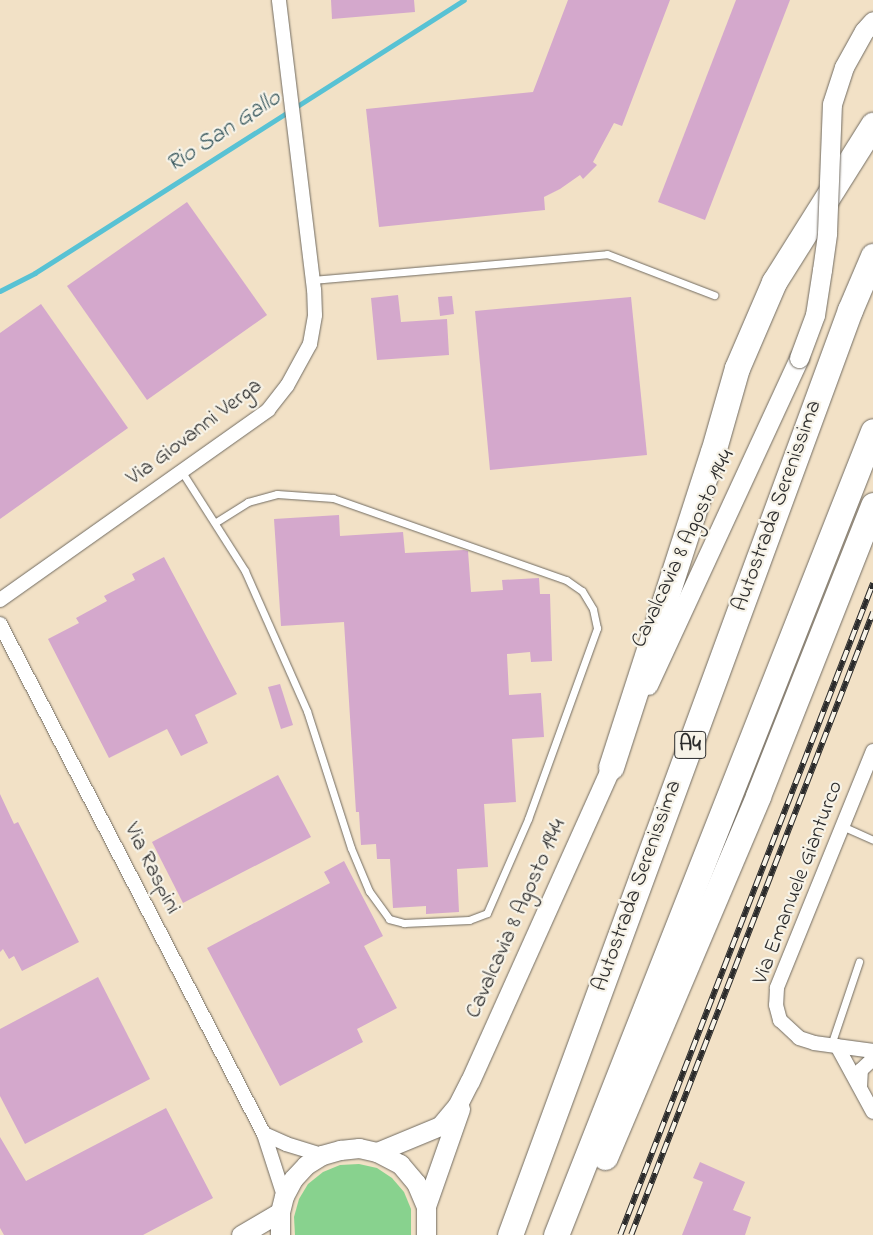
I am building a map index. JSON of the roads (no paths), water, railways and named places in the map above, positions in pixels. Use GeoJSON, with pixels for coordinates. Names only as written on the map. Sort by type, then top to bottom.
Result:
{"type":"FeatureCollection","features":[{"type":"Feature","properties":{"kind":"highway"},"geometry":{"type":"LineString","coordinates":[[611,767],[713,452],[737,368],[774,282],[873,125]]}},
{"type":"Feature","properties":{"kind":"highway","name":"Autostrada Serenissima"},"geometry":{"type":"LineString","coordinates":[[510,1235],[847,319],[873,256]]}},
{"type":"Feature","properties":{"kind":"highway","name":"A4"},"geometry":{"type":"LineString","coordinates":[[556,1235],[873,431]]}},
{"type":"Feature","properties":{"kind":"highway"},"geometry":{"type":"LineString","coordinates":[[571,1235],[758,796],[873,505]]}},
{"type":"Feature","properties":{"kind":"main road","name":"Cavalcavia 8 Agosto 1944"},"geometry":{"type":"LineString","coordinates":[[377,1152],[440,1126],[457,1106],[799,358],[814,315],[827,233],[832,104],[844,67],[864,31],[873,22]]}},
{"type":"Feature","properties":{"kind":"main road","name":"Cavalcavia 8 Agosto 1944"},"geometry":{"type":"LineString","coordinates":[[426,1206],[470,1081]]}},
{"type":"Feature","properties":{"kind":"main road"},"geometry":{"type":"LineString","coordinates":[[280,1235],[282,1204],[293,1179],[306,1165],[322,1155],[340,1150],[359,1148],[377,1152],[400,1164],[416,1183],[426,1206],[426,1235]]}},
{"type":"Feature","properties":{"kind":"main road"},"geometry":{"type":"LineString","coordinates":[[241,1235],[282,1204]]}},
{"type":"Feature","properties":{"kind":"street","name":"Via Giovanni Verga"},"geometry":{"type":"LineString","coordinates":[[0,600],[268,410],[287,386],[310,344],[315,314],[312,280],[279,0]]}},
{"type":"Feature","properties":{"kind":"street","name":"Via Raspini"},"geometry":{"type":"LineString","coordinates":[[0,624],[264,1134],[282,1204]]}},
{"type":"Feature","properties":{"kind":"street","name":"Via Emanuele Gianturco"},"geometry":{"type":"LineString","coordinates":[[873,751],[777,988],[776,1005],[780,1020],[798,1038],[814,1043],[873,1051]]}},
{"type":"Feature","properties":{"kind":"street"},"geometry":{"type":"LineString","coordinates":[[834,1046],[860,1087],[873,1112]]}},
{"type":"Feature","properties":{"kind":"street"},"geometry":{"type":"LineString","coordinates":[[860,1087],[861,1070],[873,1059]]}},
{"type":"Feature","properties":{"kind":"street"},"geometry":{"type":"LineString","coordinates":[[264,1134],[286,1144],[322,1155]]}},
{"type":"Feature","properties":{"kind":"lane"},"geometry":{"type":"LineString","coordinates":[[312,280],[607,254],[714,295]]}},
{"type":"Feature","properties":{"kind":"lane"},"geometry":{"type":"LineString","coordinates":[[182,472],[245,571],[307,711],[351,848],[369,891],[389,918],[404,923],[469,920],[487,914],[528,819],[597,628],[593,608],[582,591],[566,580],[333,498],[277,494],[248,502],[215,523]]}},
{"type":"Feature","properties":{"kind":"lane"},"geometry":{"type":"LineString","coordinates":[[842,826],[873,840]]}},
{"type":"Feature","properties":{"kind":"lane"},"geometry":{"type":"LineString","coordinates":[[834,1046],[860,962]]}},
{"type":"Feature","properties":{"kind":"waterway","name":"Rio San Gallo"},"geometry":{"type":"LineString","coordinates":[[0,291],[35,273],[464,0]]}},
{"type":"Feature","properties":{"kind":"railway"},"geometry":{"type":"LineString","coordinates":[[620,1235],[873,583]]}},
{"type":"Feature","properties":{"kind":"railway"},"geometry":{"type":"LineString","coordinates":[[631,1235],[873,612]]}}]}
